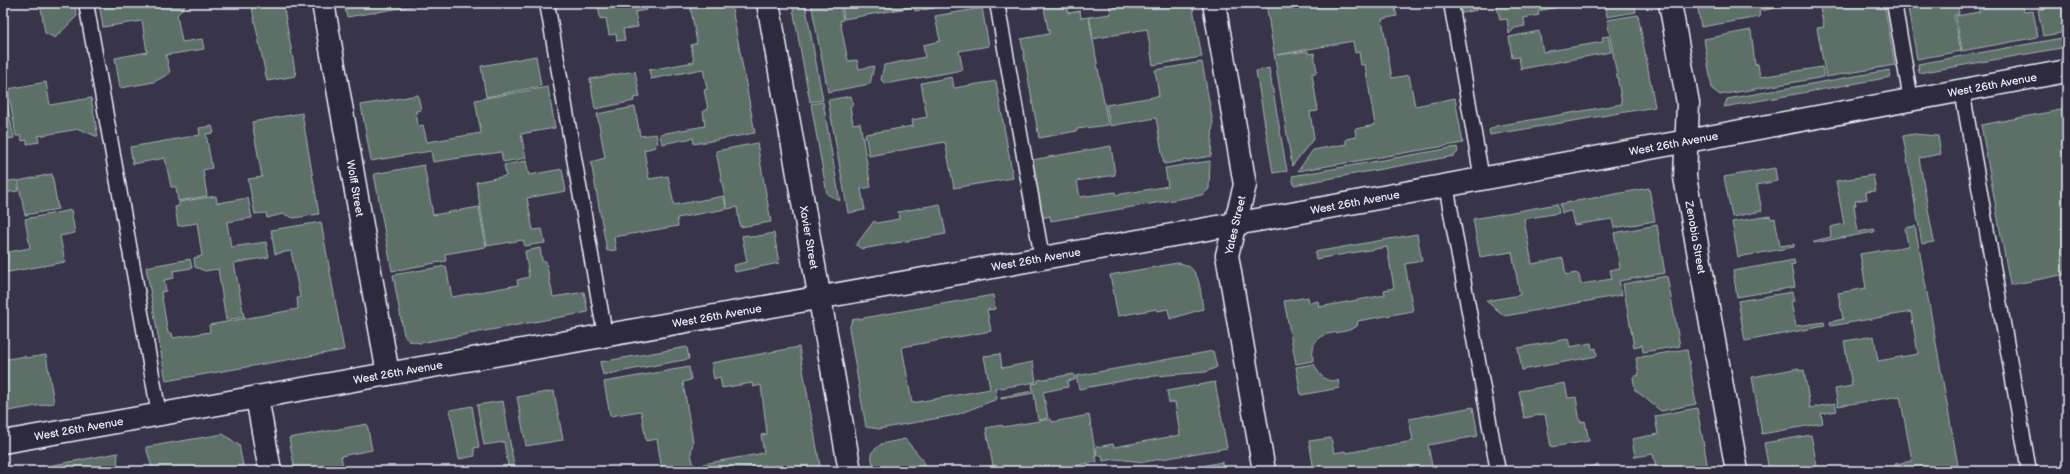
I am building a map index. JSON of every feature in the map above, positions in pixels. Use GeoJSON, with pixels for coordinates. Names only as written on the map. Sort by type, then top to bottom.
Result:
{"type":"FeatureCollection","features":[{"type":"Feature","properties":{"kind":"street","name":"Wolff Street"},"geometry":{"type":"LineString","coordinates":[[323,3],[388,374]]}},
{"type":"Feature","properties":{"kind":"street","name":"Xavier Street"},"geometry":{"type":"LineString","coordinates":[[768,3],[850,471]]}},
{"type":"Feature","properties":{"kind":"street","name":"Yates Street"},"geometry":{"type":"LineString","coordinates":[[1214,3],[1245,186],[1226,255],[1264,471]]}},
{"type":"Feature","properties":{"kind":"street","name":"Zenobia Street"},"geometry":{"type":"LineString","coordinates":[[1670,3],[1688,103],[1685,177],[1737,471]]}},
{"type":"Feature","properties":{"kind":"street","name":"West 26th Avenue"},"geometry":{"type":"LineString","coordinates":[[3,442],[1235,224],[2067,71]]}},
{"type":"Feature","properties":{"kind":"street"},"geometry":{"type":"LineString","coordinates":[[257,397],[270,471]]}},
{"type":"Feature","properties":{"kind":"lane"},"geometry":{"type":"LineString","coordinates":[[86,3],[159,414]]}},
{"type":"Feature","properties":{"kind":"lane"},"geometry":{"type":"LineString","coordinates":[[547,3],[605,335]]}},
{"type":"Feature","properties":{"kind":"lane"},"geometry":{"type":"LineString","coordinates":[[997,3],[1042,258]]}},
{"type":"Feature","properties":{"kind":"lane"},"geometry":{"type":"LineString","coordinates":[[1450,3],[1482,179]]}},
{"type":"Feature","properties":{"kind":"lane"},"geometry":{"type":"LineString","coordinates":[[1894,3],[1911,100]]}},
{"type":"Feature","properties":{"kind":"lane"},"geometry":{"type":"LineString","coordinates":[[1962,90],[2029,471]]}},
{"type":"Feature","properties":{"kind":"lane"},"geometry":{"type":"LineString","coordinates":[[1446,185],[1498,471]]}},
{"type":"Feature","properties":{"kind":"green space"},"geometry":{"type":"Polygon","coordinates":[[[40,3],[74,3],[77,16],[55,38],[45,33],[40,3]]]}},
{"type":"Feature","properties":{"kind":"green space"},"geometry":{"type":"Polygon","coordinates":[[[187,3],[177,15],[182,42],[202,39],[204,49],[166,55],[170,73],[154,82],[120,88],[115,58],[147,52],[142,21],[103,27],[99,4],[187,3]]]}},
{"type":"Feature","properties":{"kind":"green space"},"geometry":{"type":"Polygon","coordinates":[[[251,3],[283,3],[296,76],[267,81],[251,3]]]}},
{"type":"Feature","properties":{"kind":"green space"},"geometry":{"type":"Polygon","coordinates":[[[344,3],[431,3],[347,17],[344,3]]]}},
{"type":"Feature","properties":{"kind":"green space"},"geometry":{"type":"Polygon","coordinates":[[[598,3],[646,3],[647,10],[635,12],[638,27],[623,29],[625,40],[617,41],[616,34],[609,35],[606,18],[600,19],[598,3]]]}},
{"type":"Feature","properties":{"kind":"green space"},"geometry":{"type":"Polygon","coordinates":[[[661,3],[731,3],[755,133],[694,144],[693,138],[662,144],[660,134],[705,126],[703,111],[708,109],[704,90],[707,89],[703,69],[651,79],[649,70],[694,62],[691,45],[697,43],[690,5],[663,10],[661,3]]]}},
{"type":"Feature","properties":{"kind":"green space"},"geometry":{"type":"Polygon","coordinates":[[[792,3],[805,3],[823,100],[810,102],[792,3]]]}},
{"type":"Feature","properties":{"kind":"green space"},"geometry":{"type":"Polygon","coordinates":[[[811,3],[840,3],[843,20],[840,21],[848,61],[857,60],[859,69],[874,66],[870,84],[828,92],[811,3]]]}},
{"type":"Feature","properties":{"kind":"green space"},"geometry":{"type":"Polygon","coordinates":[[[842,3],[934,3],[935,8],[915,11],[914,7],[844,19],[842,3]]]}},
{"type":"Feature","properties":{"kind":"green space"},"geometry":{"type":"Polygon","coordinates":[[[1043,3],[1066,3],[1068,13],[1080,11],[1081,18],[1089,17],[1108,125],[1077,129],[1077,131],[1039,138],[1021,39],[1049,34],[1043,3]]]}},
{"type":"Feature","properties":{"kind":"green space"},"geometry":{"type":"Polygon","coordinates":[[[1109,3],[1192,3],[1202,57],[1153,65],[1147,29],[1093,39],[1089,17],[1111,14],[1109,3]]]}},
{"type":"Feature","properties":{"kind":"green space"},"geometry":{"type":"Polygon","coordinates":[[[1266,3],[1394,3],[1397,16],[1382,19],[1392,78],[1409,75],[1415,106],[1455,98],[1463,143],[1298,171],[1313,150],[1346,144],[1346,139],[1356,137],[1355,129],[1375,125],[1365,65],[1361,65],[1359,52],[1355,53],[1353,41],[1277,55],[1308,51],[1308,54],[1314,53],[1317,72],[1312,74],[1318,111],[1310,112],[1314,138],[1292,166],[1266,3]]]}},
{"type":"Feature","properties":{"kind":"green space"},"geometry":{"type":"Polygon","coordinates":[[[1457,3],[1476,3],[1477,10],[1458,14],[1457,3]]]}},
{"type":"Feature","properties":{"kind":"green space"},"geometry":{"type":"Polygon","coordinates":[[[1496,3],[1579,3],[1538,11],[1539,15],[1524,18],[1525,26],[1515,28],[1509,34],[1507,19],[1500,20],[1496,3]]]}},
{"type":"Feature","properties":{"kind":"green space"},"geometry":{"type":"Polygon","coordinates":[[[1595,3],[1634,3],[1636,12],[1607,17],[1605,4],[1595,5],[1595,3]]]}},
{"type":"Feature","properties":{"kind":"green space"},"geometry":{"type":"Polygon","coordinates":[[[1697,3],[1799,4],[1759,11],[1760,17],[1701,27],[1697,3]]]}},
{"type":"Feature","properties":{"kind":"green space"},"geometry":{"type":"Polygon","coordinates":[[[1819,3],[1884,3],[1895,65],[1826,77],[1817,28],[1824,27],[1819,3]]]}},
{"type":"Feature","properties":{"kind":"green space"},"geometry":{"type":"Polygon","coordinates":[[[1907,3],[1957,3],[1959,14],[1954,15],[1961,51],[1917,59],[1907,3]]]}},
{"type":"Feature","properties":{"kind":"green space"},"geometry":{"type":"Polygon","coordinates":[[[2002,3],[2022,3],[2024,12],[2033,11],[2038,37],[1962,51],[1956,16],[1979,12],[1979,8],[2002,3]]]}},
{"type":"Feature","properties":{"kind":"green space"},"geometry":{"type":"Polygon","coordinates":[[[2051,3],[2067,3],[2067,32],[2043,36],[2038,10],[2051,7],[2051,3]]]}},
{"type":"Feature","properties":{"kind":"green space"},"geometry":{"type":"Polygon","coordinates":[[[982,8],[989,46],[959,51],[963,70],[885,84],[881,80],[884,65],[925,57],[923,45],[940,41],[935,16],[982,8]]]}},
{"type":"Feature","properties":{"kind":"green space"},"geometry":{"type":"Polygon","coordinates":[[[1638,15],[1655,107],[1490,135],[1489,130],[1496,126],[1622,104],[1607,20],[1638,15]]]}},
{"type":"Feature","properties":{"kind":"green space"},"geometry":{"type":"Polygon","coordinates":[[[1751,30],[1755,65],[1758,64],[1760,77],[1822,67],[1824,77],[1720,95],[1712,89],[1704,39],[1751,30]]]}},
{"type":"Feature","properties":{"kind":"green space"},"geometry":{"type":"Polygon","coordinates":[[[1539,31],[1543,52],[1603,42],[1602,37],[1608,36],[1611,52],[1521,69],[1519,57],[1512,58],[1509,37],[1539,31]]]}},
{"type":"Feature","properties":{"kind":"green space"},"geometry":{"type":"Polygon","coordinates":[[[2067,37],[2067,47],[1919,73],[1918,64],[2067,37]]]}},
{"type":"Feature","properties":{"kind":"green space"},"geometry":{"type":"Polygon","coordinates":[[[536,56],[541,86],[486,97],[481,66],[536,56]]]}},
{"type":"Feature","properties":{"kind":"green space"},"geometry":{"type":"Polygon","coordinates":[[[1202,62],[1213,123],[1211,156],[1164,164],[1156,118],[1110,126],[1106,105],[1159,96],[1155,70],[1202,62]]]}},
{"type":"Feature","properties":{"kind":"green space"},"geometry":{"type":"Polygon","coordinates":[[[1269,68],[1287,171],[1273,173],[1256,71],[1269,68]]]}},
{"type":"Feature","properties":{"kind":"green space"},"geometry":{"type":"Polygon","coordinates":[[[1889,70],[1891,77],[1724,107],[1727,99],[1889,70]]]}},
{"type":"Feature","properties":{"kind":"green space"},"geometry":{"type":"Polygon","coordinates":[[[635,71],[640,97],[633,98],[634,101],[595,109],[590,79],[635,71]]]}},
{"type":"Feature","properties":{"kind":"green space"},"geometry":{"type":"Polygon","coordinates":[[[952,77],[954,88],[996,81],[1013,178],[954,188],[945,142],[869,156],[865,134],[913,126],[912,120],[927,117],[921,83],[952,77]]]}},
{"type":"Feature","properties":{"kind":"green space"},"geometry":{"type":"Polygon","coordinates":[[[46,82],[50,105],[91,98],[98,137],[79,129],[38,136],[39,142],[27,144],[27,140],[22,141],[21,136],[16,136],[8,89],[46,82]]]}},
{"type":"Feature","properties":{"kind":"green space"},"geometry":{"type":"Polygon","coordinates":[[[548,87],[555,128],[521,134],[526,158],[503,162],[501,152],[433,162],[431,151],[371,161],[361,105],[418,95],[421,110],[416,111],[418,126],[423,125],[427,142],[481,133],[475,100],[548,87]]]}},
{"type":"Feature","properties":{"kind":"green space"},"geometry":{"type":"Polygon","coordinates":[[[851,96],[853,105],[850,106],[853,124],[860,123],[871,187],[861,189],[865,210],[848,213],[828,100],[851,96]]]}},
{"type":"Feature","properties":{"kind":"green space"},"geometry":{"type":"Polygon","coordinates":[[[823,102],[840,201],[827,194],[811,104],[823,102]]]}},
{"type":"Feature","properties":{"kind":"green space"},"geometry":{"type":"Polygon","coordinates":[[[7,103],[14,138],[3,140],[3,104],[7,103]]]}},
{"type":"Feature","properties":{"kind":"green space"},"geometry":{"type":"Polygon","coordinates":[[[635,107],[640,136],[656,134],[658,143],[655,143],[656,147],[644,150],[649,179],[668,176],[674,205],[724,196],[726,209],[677,218],[678,226],[614,237],[616,250],[607,251],[591,162],[605,158],[597,114],[635,107]]]}},
{"type":"Feature","properties":{"kind":"green space"},"geometry":{"type":"Polygon","coordinates":[[[2066,109],[2067,274],[2010,285],[1981,125],[2066,109]]]}},
{"type":"Feature","properties":{"kind":"green space"},"geometry":{"type":"Polygon","coordinates":[[[302,113],[319,214],[294,218],[283,214],[267,218],[266,213],[255,214],[248,179],[262,177],[252,122],[302,113]]]}},
{"type":"Feature","properties":{"kind":"green space"},"geometry":{"type":"Polygon","coordinates":[[[212,126],[214,133],[206,134],[212,168],[203,170],[207,196],[178,201],[176,187],[171,187],[165,158],[133,164],[130,147],[200,135],[199,128],[212,126]]]}},
{"type":"Feature","properties":{"kind":"green space"},"geometry":{"type":"Polygon","coordinates":[[[1914,134],[1938,136],[1941,154],[1919,158],[1934,242],[1922,244],[1903,136],[1914,134]]]}},
{"type":"Feature","properties":{"kind":"green space"},"geometry":{"type":"Polygon","coordinates":[[[757,143],[771,222],[740,227],[737,207],[727,209],[716,151],[757,143]]]}},
{"type":"Feature","properties":{"kind":"green space"},"geometry":{"type":"Polygon","coordinates":[[[1111,146],[1115,175],[1077,181],[1080,197],[1115,192],[1116,195],[1168,186],[1165,168],[1210,161],[1209,189],[1202,195],[1051,221],[1050,216],[1042,218],[1032,160],[1111,146]]]}},
{"type":"Feature","properties":{"kind":"green space"},"geometry":{"type":"Polygon","coordinates":[[[1457,147],[1458,152],[1454,156],[1294,185],[1292,176],[1457,147]]]}},
{"type":"Feature","properties":{"kind":"green space"},"geometry":{"type":"Polygon","coordinates":[[[526,161],[529,175],[562,169],[566,191],[527,198],[533,230],[542,229],[545,243],[525,246],[523,240],[487,246],[476,182],[506,176],[504,165],[526,161]]]}},
{"type":"Feature","properties":{"kind":"green space"},"geometry":{"type":"Polygon","coordinates":[[[424,165],[433,215],[479,207],[486,247],[445,254],[446,261],[392,271],[374,174],[424,165]]]}},
{"type":"Feature","properties":{"kind":"green space"},"geometry":{"type":"Polygon","coordinates":[[[1775,168],[1777,181],[1757,185],[1762,211],[1732,217],[1724,177],[1775,168]]]}},
{"type":"Feature","properties":{"kind":"green space"},"geometry":{"type":"Polygon","coordinates":[[[52,174],[58,209],[25,215],[18,181],[52,174]]]}},
{"type":"Feature","properties":{"kind":"green space"},"geometry":{"type":"Polygon","coordinates":[[[1873,175],[1876,191],[1866,192],[1867,199],[1855,201],[1856,205],[1854,205],[1858,232],[1874,229],[1874,232],[1814,243],[1814,241],[1831,237],[1830,227],[1844,224],[1836,181],[1873,175]]]}},
{"type":"Feature","properties":{"kind":"green space"},"geometry":{"type":"Polygon","coordinates":[[[16,180],[18,191],[3,193],[3,182],[16,180]]]}},
{"type":"Feature","properties":{"kind":"green space"},"geometry":{"type":"Polygon","coordinates":[[[1649,188],[1655,221],[1614,228],[1612,219],[1574,225],[1571,211],[1562,213],[1560,204],[1649,188]]]}},
{"type":"Feature","properties":{"kind":"green space"},"geometry":{"type":"Polygon","coordinates":[[[216,196],[217,203],[248,198],[252,218],[227,222],[231,247],[266,242],[269,257],[234,263],[244,317],[226,320],[218,269],[205,271],[195,267],[194,258],[202,256],[197,223],[178,226],[175,207],[179,206],[179,202],[216,196]]]}},
{"type":"Feature","properties":{"kind":"green space"},"geometry":{"type":"Polygon","coordinates":[[[940,204],[946,234],[862,249],[856,245],[874,221],[877,223],[899,219],[898,212],[940,204]]]}},
{"type":"Feature","properties":{"kind":"green space"},"geometry":{"type":"Polygon","coordinates":[[[1557,204],[1559,213],[1524,219],[1532,264],[1563,258],[1566,275],[1576,273],[1579,275],[1581,284],[1612,279],[1610,270],[1620,268],[1614,233],[1657,225],[1665,273],[1619,281],[1622,295],[1505,316],[1486,301],[1520,295],[1512,252],[1480,257],[1473,219],[1557,204]]]}},
{"type":"Feature","properties":{"kind":"green space"},"geometry":{"type":"Polygon","coordinates":[[[71,210],[75,233],[60,236],[65,262],[3,273],[3,253],[30,248],[25,219],[71,210]]]}},
{"type":"Feature","properties":{"kind":"green space"},"geometry":{"type":"Polygon","coordinates":[[[1770,216],[1771,219],[1775,218],[1780,246],[1794,244],[1794,247],[1738,257],[1732,222],[1770,216]]]}},
{"type":"Feature","properties":{"kind":"green space"},"geometry":{"type":"Polygon","coordinates":[[[321,222],[344,350],[166,381],[146,267],[190,259],[192,268],[173,271],[174,278],[164,280],[166,291],[161,292],[168,333],[172,333],[173,338],[210,332],[209,325],[298,309],[297,298],[300,297],[291,251],[275,254],[271,230],[321,222]]]}},
{"type":"Feature","properties":{"kind":"green space"},"geometry":{"type":"Polygon","coordinates":[[[1915,226],[1958,465],[1926,471],[1896,471],[1895,464],[1912,461],[1900,396],[1838,406],[1835,389],[1852,386],[1844,341],[1874,336],[1878,361],[1918,354],[1911,312],[1831,326],[1830,322],[1843,319],[1838,293],[1866,288],[1860,254],[1908,246],[1905,228],[1915,226]]]}},
{"type":"Feature","properties":{"kind":"green space"},"geometry":{"type":"Polygon","coordinates":[[[774,233],[779,263],[735,272],[734,265],[747,262],[742,236],[747,235],[753,237],[774,233]]]}},
{"type":"Feature","properties":{"kind":"green space"},"geometry":{"type":"Polygon","coordinates":[[[1417,234],[1422,261],[1405,264],[1413,311],[1358,321],[1357,326],[1350,330],[1327,334],[1316,341],[1313,349],[1313,361],[1296,364],[1284,301],[1308,297],[1309,303],[1318,301],[1319,307],[1385,295],[1384,290],[1394,288],[1387,247],[1316,259],[1315,252],[1417,234]]]}},
{"type":"Feature","properties":{"kind":"green space"},"geometry":{"type":"Polygon","coordinates":[[[540,248],[542,261],[546,261],[553,297],[584,292],[588,312],[420,343],[409,341],[404,335],[393,275],[446,266],[452,297],[518,285],[517,280],[529,277],[525,251],[540,248]]]}},
{"type":"Feature","properties":{"kind":"green space"},"geometry":{"type":"Polygon","coordinates":[[[1794,260],[1795,264],[1791,265],[1795,287],[1737,297],[1733,271],[1794,260]]]}},
{"type":"Feature","properties":{"kind":"green space"},"geometry":{"type":"Polygon","coordinates":[[[1177,263],[1185,264],[1195,273],[1200,286],[1203,309],[1170,319],[1168,309],[1158,311],[1157,309],[1118,316],[1110,275],[1177,263]]]}},
{"type":"Feature","properties":{"kind":"green space"},"geometry":{"type":"Polygon","coordinates":[[[1667,276],[1680,346],[1643,352],[1642,345],[1634,347],[1623,284],[1667,276]]]}},
{"type":"Feature","properties":{"kind":"green space"},"geometry":{"type":"Polygon","coordinates":[[[1792,292],[1794,301],[1791,302],[1796,326],[1824,322],[1825,326],[1745,341],[1738,301],[1792,292]]]}},
{"type":"Feature","properties":{"kind":"green space"},"geometry":{"type":"Polygon","coordinates":[[[993,295],[995,309],[987,310],[991,331],[902,347],[912,403],[990,389],[984,356],[1000,354],[1002,368],[1033,362],[1036,382],[995,389],[997,399],[956,415],[879,429],[866,427],[849,329],[852,320],[993,295]]]}},
{"type":"Feature","properties":{"kind":"green space"},"geometry":{"type":"Polygon","coordinates":[[[1568,339],[1570,347],[1591,343],[1592,349],[1596,348],[1597,356],[1522,370],[1518,348],[1568,339]]]}},
{"type":"Feature","properties":{"kind":"green space"},"geometry":{"type":"Polygon","coordinates":[[[687,347],[689,359],[603,375],[600,362],[687,347]]]}},
{"type":"Feature","properties":{"kind":"green space"},"geometry":{"type":"Polygon","coordinates":[[[799,347],[821,471],[767,471],[765,465],[732,470],[731,466],[704,471],[703,464],[764,453],[761,435],[767,434],[761,385],[753,387],[752,383],[722,388],[720,377],[714,379],[711,363],[799,347]]]}},
{"type":"Feature","properties":{"kind":"green space"},"geometry":{"type":"Polygon","coordinates":[[[1687,349],[1696,404],[1661,411],[1635,390],[1633,377],[1639,375],[1636,358],[1687,349]]]}},
{"type":"Feature","properties":{"kind":"green space"},"geometry":{"type":"Polygon","coordinates":[[[1213,351],[1217,367],[1206,372],[1143,377],[1079,389],[1076,376],[1213,351]]]}},
{"type":"Feature","properties":{"kind":"green space"},"geometry":{"type":"Polygon","coordinates":[[[46,355],[54,403],[3,412],[3,360],[25,356],[25,358],[46,355]]]}},
{"type":"Feature","properties":{"kind":"green space"},"geometry":{"type":"Polygon","coordinates":[[[1314,364],[1323,378],[1333,381],[1338,380],[1340,388],[1301,395],[1296,367],[1314,364]]]}},
{"type":"Feature","properties":{"kind":"green space"},"geometry":{"type":"Polygon","coordinates":[[[689,367],[691,380],[683,382],[693,442],[691,453],[694,468],[700,467],[701,471],[662,471],[657,439],[646,441],[641,411],[610,416],[604,382],[689,367]]]}},
{"type":"Feature","properties":{"kind":"green space"},"geometry":{"type":"Polygon","coordinates":[[[1799,368],[1799,371],[1804,370],[1810,408],[1835,403],[1837,411],[1821,414],[1823,423],[1762,434],[1752,377],[1799,368]]]}},
{"type":"Feature","properties":{"kind":"green space"},"geometry":{"type":"Polygon","coordinates":[[[1074,374],[1075,380],[1067,381],[1068,387],[1043,392],[1048,418],[1038,420],[1034,393],[1001,399],[1001,397],[1033,391],[1032,384],[1038,383],[1038,380],[1074,374]]]}},
{"type":"Feature","properties":{"kind":"green space"},"geometry":{"type":"Polygon","coordinates":[[[1215,382],[1227,448],[1144,462],[1116,459],[1103,461],[1102,455],[1097,456],[1096,447],[1113,444],[1114,447],[1180,435],[1175,402],[1169,403],[1167,391],[1215,382]]]}},
{"type":"Feature","properties":{"kind":"green space"},"geometry":{"type":"Polygon","coordinates":[[[1565,383],[1568,398],[1576,397],[1580,422],[1585,421],[1589,441],[1551,447],[1545,414],[1524,418],[1519,391],[1565,383]]]}},
{"type":"Feature","properties":{"kind":"green space"},"geometry":{"type":"Polygon","coordinates":[[[554,391],[563,440],[526,446],[517,397],[554,391]]]}},
{"type":"Feature","properties":{"kind":"green space"},"geometry":{"type":"Polygon","coordinates":[[[503,401],[515,471],[509,471],[504,442],[484,445],[477,405],[503,401]]]}},
{"type":"Feature","properties":{"kind":"green space"},"geometry":{"type":"Polygon","coordinates":[[[472,406],[479,447],[474,448],[475,456],[459,459],[450,410],[472,406]]]}},
{"type":"Feature","properties":{"kind":"green space"},"geometry":{"type":"Polygon","coordinates":[[[1473,407],[1478,436],[1428,445],[1433,471],[1314,471],[1309,441],[1331,438],[1334,453],[1345,451],[1346,453],[1413,441],[1409,419],[1473,407]]]}},
{"type":"Feature","properties":{"kind":"green space"},"geometry":{"type":"Polygon","coordinates":[[[1697,408],[1708,468],[1693,471],[1657,471],[1653,454],[1635,457],[1632,439],[1658,434],[1655,416],[1697,408]]]}},
{"type":"Feature","properties":{"kind":"green space"},"geometry":{"type":"Polygon","coordinates":[[[1089,415],[1097,462],[1055,469],[1055,471],[966,471],[993,466],[986,428],[1002,425],[1003,427],[1051,419],[1052,422],[1089,415]]]}},
{"type":"Feature","properties":{"kind":"green space"},"geometry":{"type":"Polygon","coordinates":[[[367,424],[372,450],[341,456],[344,471],[295,471],[289,438],[367,424]]]}},
{"type":"Feature","properties":{"kind":"green space"},"geometry":{"type":"Polygon","coordinates":[[[223,434],[239,445],[244,471],[153,471],[146,447],[223,434]]]}},
{"type":"Feature","properties":{"kind":"green space"},"geometry":{"type":"Polygon","coordinates":[[[1811,435],[1818,471],[1769,471],[1764,443],[1811,435]]]}},
{"type":"Feature","properties":{"kind":"green space"},"geometry":{"type":"Polygon","coordinates":[[[905,439],[923,460],[925,471],[874,471],[871,453],[881,444],[905,439]]]}},
{"type":"Feature","properties":{"kind":"green space"},"geometry":{"type":"Polygon","coordinates":[[[118,453],[117,471],[21,471],[118,453]]]}},
{"type":"Feature","properties":{"kind":"green space"},"geometry":{"type":"Polygon","coordinates":[[[1222,462],[1222,471],[1197,471],[1196,467],[1222,462]]]}},
{"type":"Feature","properties":{"kind":"green space"},"geometry":{"type":"Polygon","coordinates":[[[1599,465],[1600,471],[1563,471],[1599,465]]]}}]}
